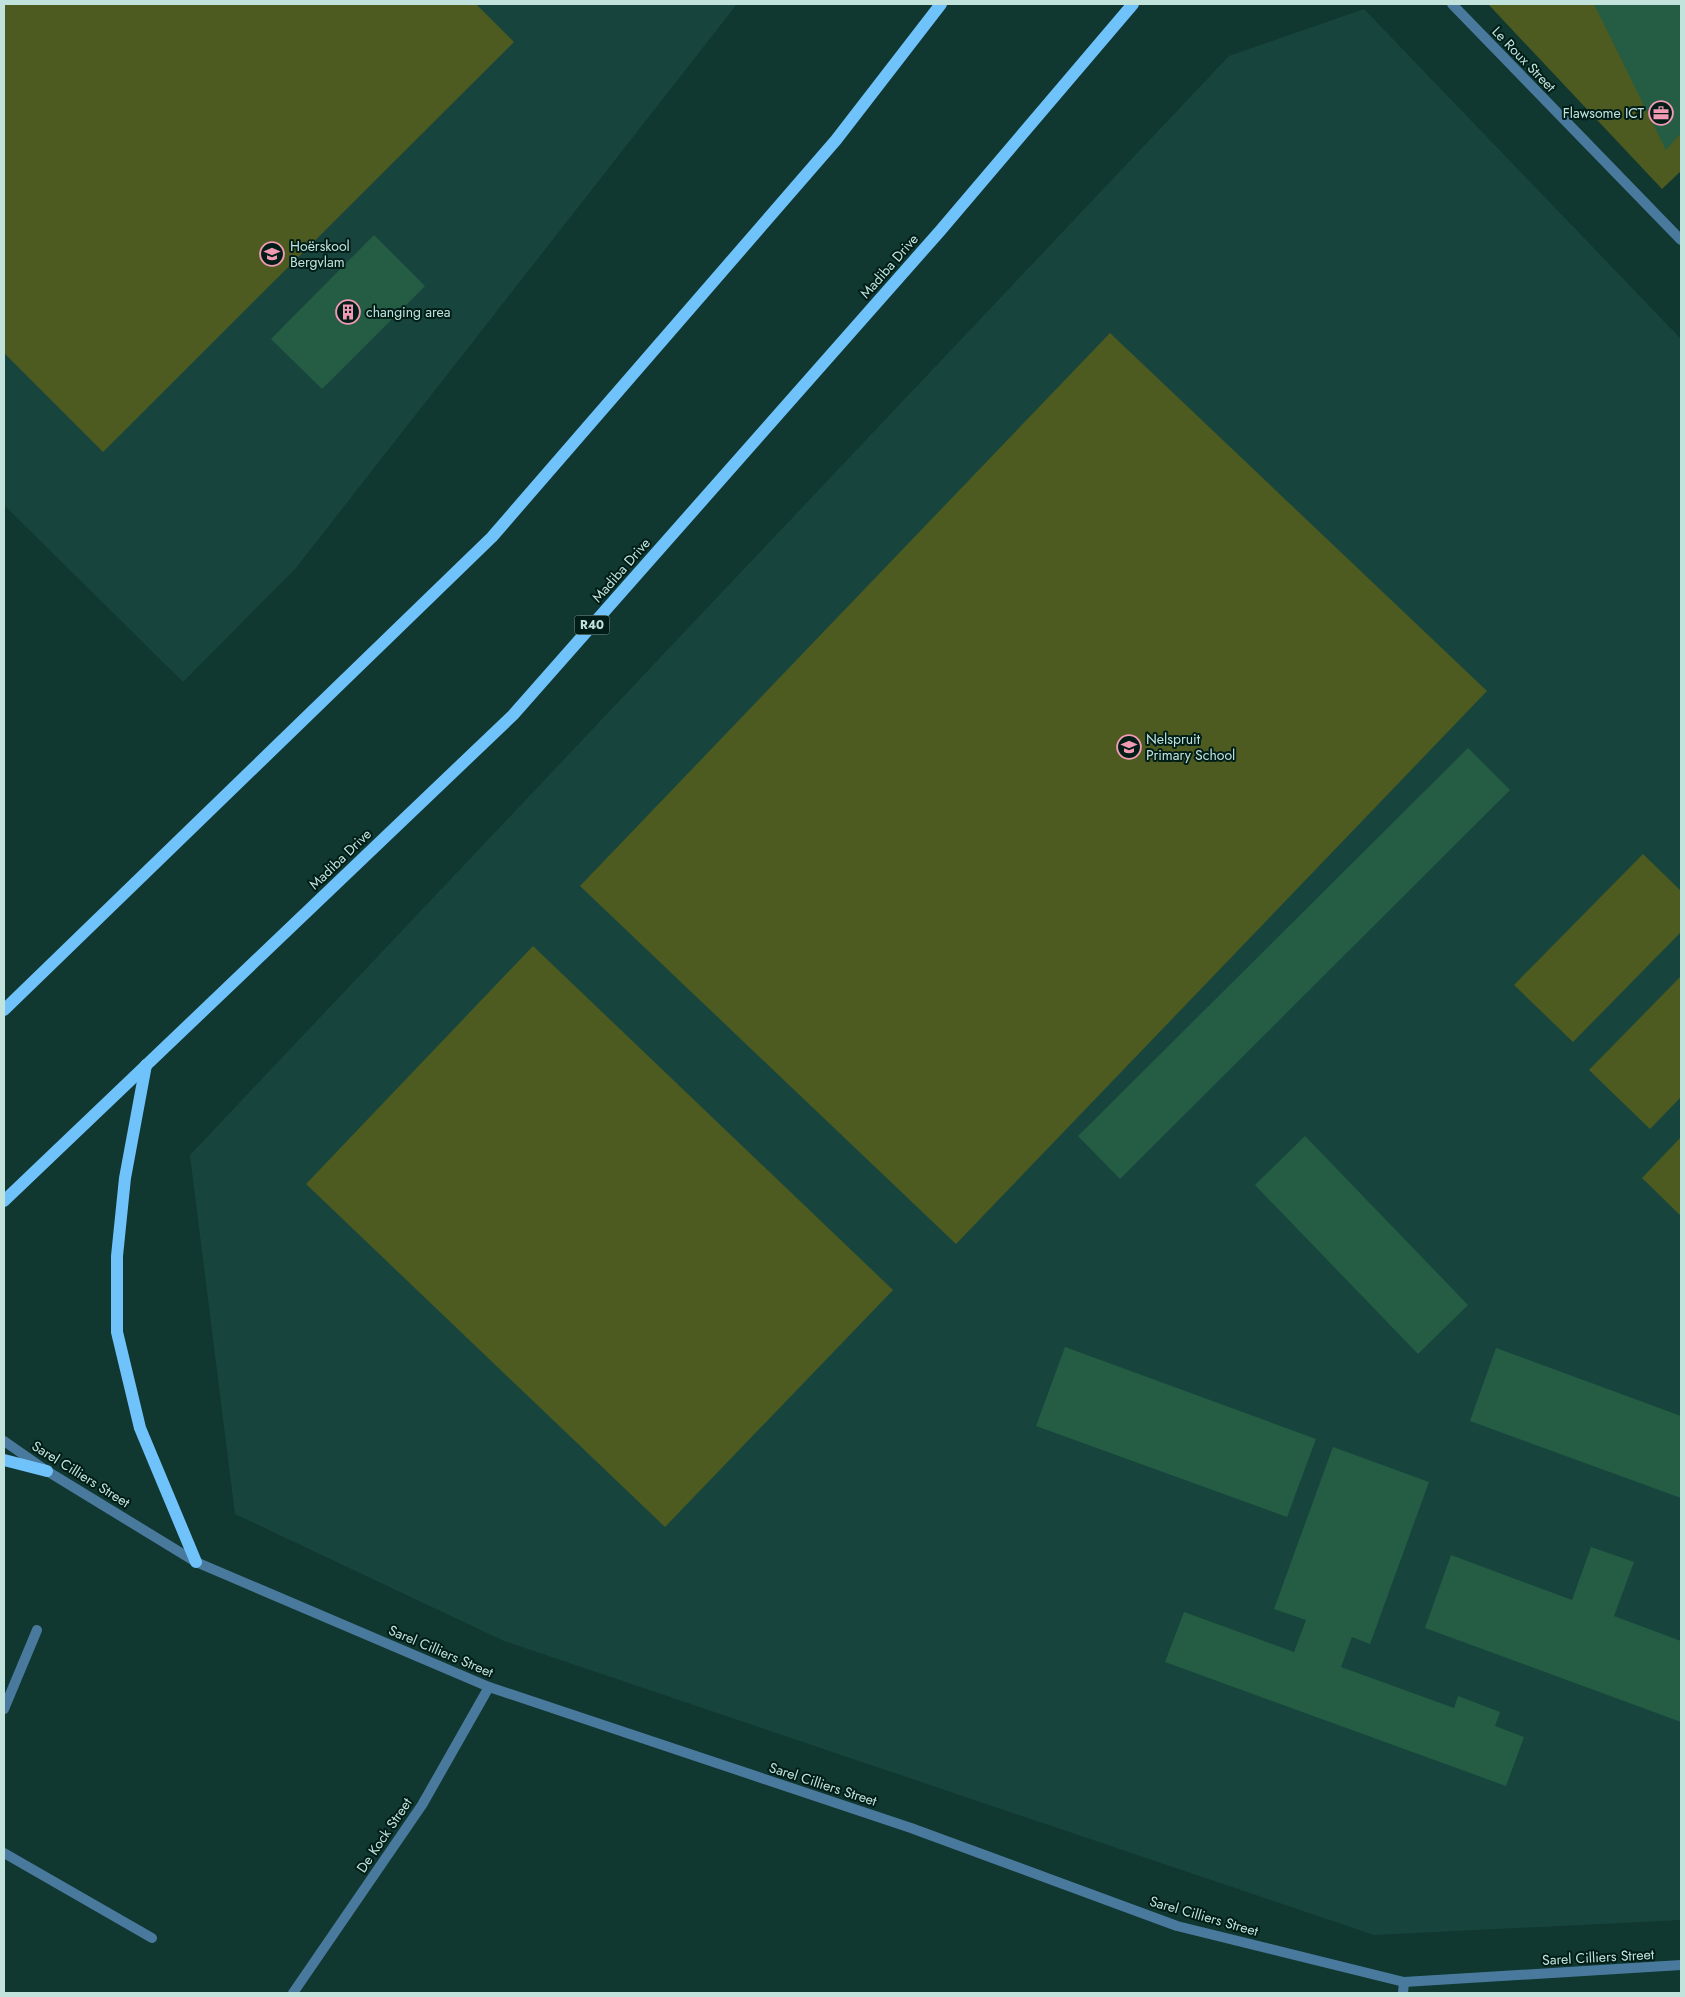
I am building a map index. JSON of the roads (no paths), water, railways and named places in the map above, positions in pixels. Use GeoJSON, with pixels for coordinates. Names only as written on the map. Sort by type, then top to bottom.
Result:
{"type":"FeatureCollection","features":[{"type":"Feature","properties":{"kind":"main road"},"geometry":{"type":"LineString","coordinates":[[4,1010],[492,537],[836,140],[941,4]]}},
{"type":"Feature","properties":{"kind":"main road","name":"Madiba Drive"},"geometry":{"type":"LineString","coordinates":[[4,1201],[513,715],[940,231],[1134,4]]}},
{"type":"Feature","properties":{"kind":"main road"},"geometry":{"type":"LineString","coordinates":[[1125,15],[1143,4]]}},
{"type":"Feature","properties":{"kind":"main road"},"geometry":{"type":"LineString","coordinates":[[4,999],[21,994]]}},
{"type":"Feature","properties":{"kind":"main road"},"geometry":{"type":"LineString","coordinates":[[146,1065],[125,1178],[117,1256],[117,1332],[140,1428],[196,1562]]}},
{"type":"Feature","properties":{"kind":"main road"},"geometry":{"type":"LineString","coordinates":[[4,1460],[47,1471]]}},
{"type":"Feature","properties":{"kind":"street","name":"Le Roux Street"},"geometry":{"type":"LineString","coordinates":[[1452,4],[1681,240]]}},
{"type":"Feature","properties":{"kind":"street","name":"Sarel Cilliers Street"},"geometry":{"type":"LineString","coordinates":[[4,1441],[47,1471],[196,1562],[489,1687],[911,1828],[1177,1926],[1404,1982],[1681,1965]]}},
{"type":"Feature","properties":{"kind":"street"},"geometry":{"type":"LineString","coordinates":[[4,1710],[37,1630]]}},
{"type":"Feature","properties":{"kind":"street","name":"De Kock Street"},"geometry":{"type":"LineString","coordinates":[[293,1993],[422,1805],[489,1687]]}},
{"type":"Feature","properties":{"kind":"street"},"geometry":{"type":"LineString","coordinates":[[4,1853],[152,1938]]}},
{"type":"Feature","properties":{"kind":"street"},"geometry":{"type":"LineString","coordinates":[[1403,1993],[1404,1982]]}},
{"type":"Feature","properties":{"kind":"place","name":"Flawsome ICT"},"geometry":{"type":"Point","coordinates":[1661,113]}},
{"type":"Feature","properties":{"kind":"place","name":"Hoërskool Bergvlam"},"geometry":{"type":"Point","coordinates":[272,254]}},
{"type":"Feature","properties":{"kind":"place","name":"changing area"},"geometry":{"type":"Point","coordinates":[348,312]}},
{"type":"Feature","properties":{"kind":"place","name":"Nelspruit Primary School"},"geometry":{"type":"Point","coordinates":[1129,747]}}]}
